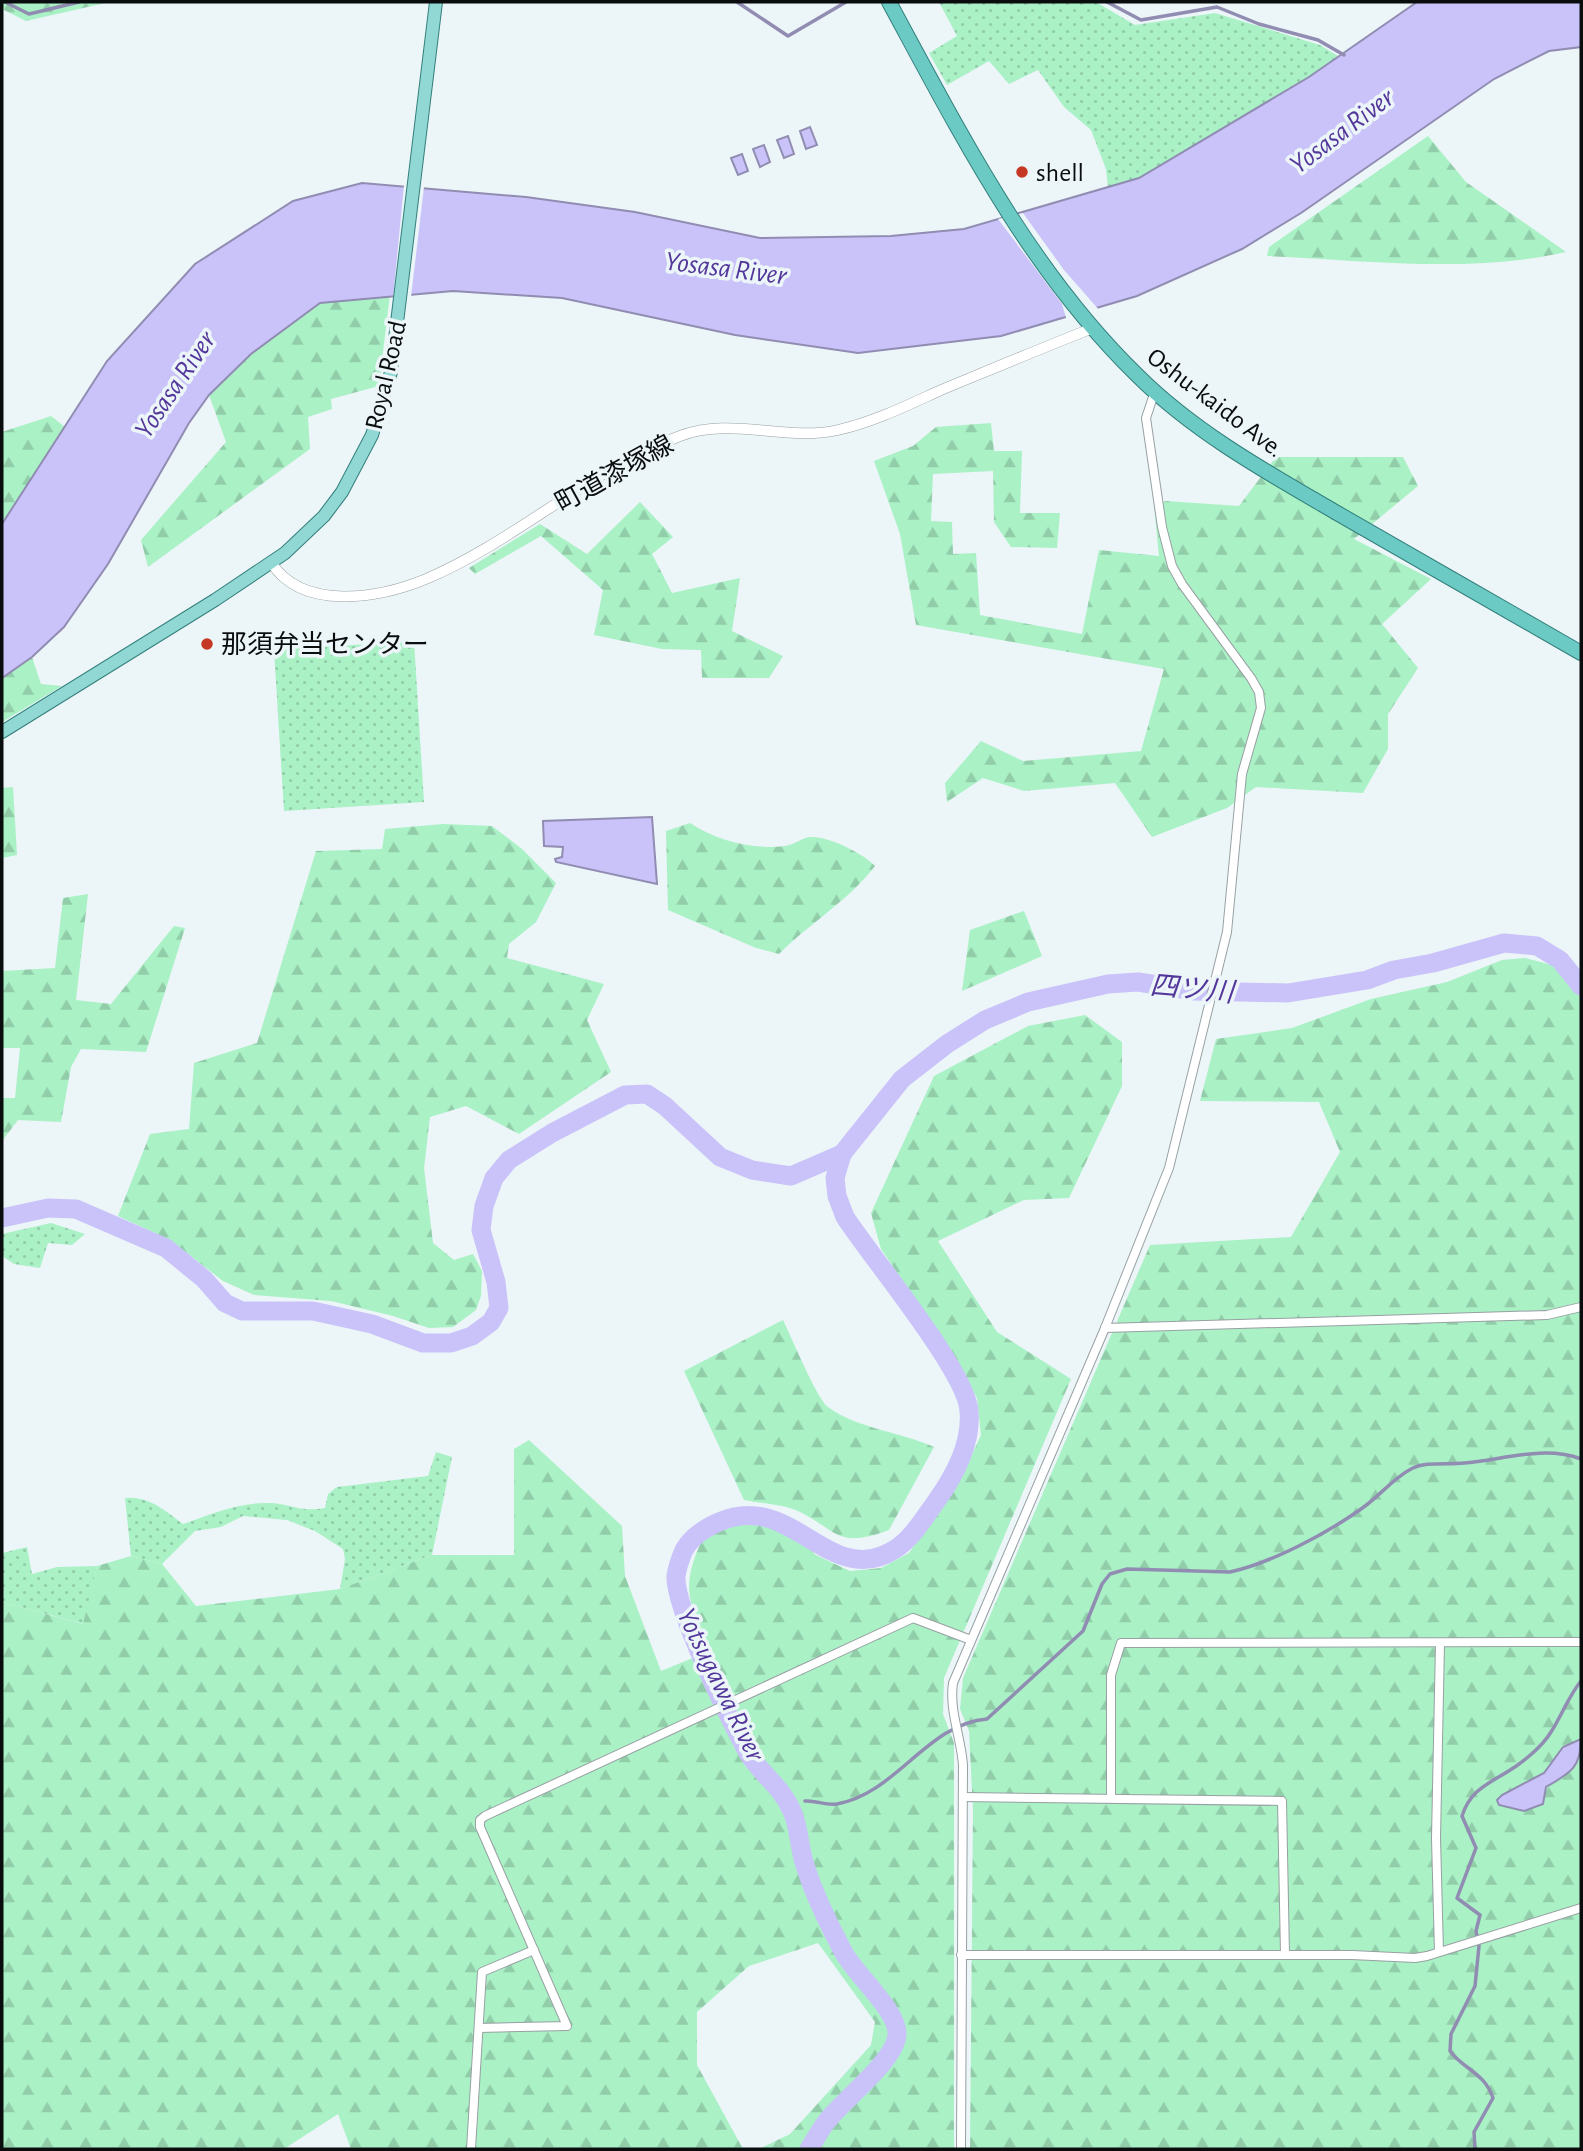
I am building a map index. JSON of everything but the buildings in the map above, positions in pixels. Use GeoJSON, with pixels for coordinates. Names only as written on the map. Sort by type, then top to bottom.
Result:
{"type":"FeatureCollection","features":[{"type":"Feature","properties":{"kind":"highway","name":"Oshu-kaido Ave."},"geometry":{"type":"LineString","coordinates":[[889,2],[1009,216],[1093,328],[1155,391],[1280,480],[1581,653]]}},
{"type":"Feature","properties":{"kind":"main road","name":"Royal Road"},"geometry":{"type":"LineString","coordinates":[[2,732],[271,562],[324,516],[360,461],[382,404],[401,307],[436,2]]}},
{"type":"Feature","properties":{"kind":"street","name":"町道漆塚線"},"geometry":{"type":"LineString","coordinates":[[271,562],[290,583],[327,595],[349,596],[403,587],[443,570],[638,456],[681,435],[716,428],[815,433],[835,431],[879,417],[1093,328]]}},
{"type":"Feature","properties":{"kind":"street"},"geometry":{"type":"LineString","coordinates":[[961,2149],[963,1797],[961,1738],[951,1697],[953,1683],[1105,1328],[1169,1168],[1222,958],[1242,774],[1261,708],[1251,678],[1182,584],[1172,566],[1162,527],[1146,418],[1155,391]]}},
{"type":"Feature","properties":{"kind":"street"},"geometry":{"type":"LineString","coordinates":[[1105,1328],[1547,1315],[1581,1307]]}},
{"type":"Feature","properties":{"kind":"street"},"geometry":{"type":"LineString","coordinates":[[478,2028],[567,2026],[480,1820],[913,1618],[971,1640]]}},
{"type":"Feature","properties":{"kind":"street"},"geometry":{"type":"LineString","coordinates":[[1111,1798],[1111,1675],[1121,1643],[1581,1642]]}},
{"type":"Feature","properties":{"kind":"street"},"geometry":{"type":"LineString","coordinates":[[1439,1952],[1436,1838],[1440,1644]]}},
{"type":"Feature","properties":{"kind":"street"},"geometry":{"type":"LineString","coordinates":[[963,1797],[1282,1801],[1285,1955]]}},
{"type":"Feature","properties":{"kind":"street"},"geometry":{"type":"LineString","coordinates":[[961,1955],[1285,1955],[1415,1958],[1581,1908]]}},
{"type":"Feature","properties":{"kind":"street"},"geometry":{"type":"LineString","coordinates":[[471,2149],[482,1972],[534,1950]]}},
{"type":"Feature","properties":{"kind":"green space"},"geometry":{"type":"Polygon","coordinates":[[[2,2],[110,2],[26,21],[2,9],[2,2]]]}},
{"type":"Feature","properties":{"kind":"green space"},"geometry":{"type":"Polygon","coordinates":[[[939,2],[1096,2],[1135,25],[1215,13],[1320,45],[1338,56],[1309,77],[1139,178],[1108,187],[1106,169],[1091,130],[1064,107],[1038,70],[1009,84],[989,61],[947,85],[929,53],[957,36],[939,2]]]}},
{"type":"Feature","properties":{"kind":"green space"},"geometry":{"type":"Polygon","coordinates":[[[1428,136],[1466,182],[1566,252],[1530,259],[1455,264],[1267,256],[1269,247],[1428,136]]]}},
{"type":"Feature","properties":{"kind":"green space"},"geometry":{"type":"Polygon","coordinates":[[[390,294],[379,386],[331,399],[332,409],[308,417],[310,449],[148,567],[141,540],[226,442],[209,395],[251,354],[320,303],[390,294]]]}},
{"type":"Feature","properties":{"kind":"green space"},"geometry":{"type":"Polygon","coordinates":[[[51,416],[65,427],[2,524],[2,432],[51,416]]]}},
{"type":"Feature","properties":{"kind":"green space"},"geometry":{"type":"Polygon","coordinates":[[[991,423],[994,451],[1022,451],[1020,513],[1060,513],[1057,548],[1011,547],[994,522],[993,471],[933,474],[931,521],[952,522],[953,554],[976,553],[980,615],[1082,634],[1099,550],[1159,556],[1154,505],[1166,501],[1239,506],[1276,457],[1403,457],[1418,486],[1354,539],[1431,579],[1382,624],[1418,668],[1388,714],[1388,749],[1363,793],[1256,787],[1227,808],[1152,837],[1115,783],[1024,791],[983,778],[947,802],[945,783],[981,741],[1023,761],[1141,751],[1164,669],[916,625],[900,534],[874,461],[913,446],[936,427],[991,423]]]}},
{"type":"Feature","properties":{"kind":"green space"},"geometry":{"type":"Polygon","coordinates":[[[640,502],[673,537],[652,554],[672,593],[740,578],[732,631],[783,656],[769,678],[702,678],[701,650],[662,649],[594,635],[603,590],[541,536],[475,574],[469,568],[540,524],[587,554],[640,502]]]}},
{"type":"Feature","properties":{"kind":"green space"},"geometry":{"type":"Polygon","coordinates":[[[414,641],[424,802],[284,811],[274,650],[414,641]]]}},
{"type":"Feature","properties":{"kind":"green space"},"geometry":{"type":"Polygon","coordinates":[[[32,657],[41,684],[62,686],[2,722],[2,678],[32,657]]]}},
{"type":"Feature","properties":{"kind":"green space"},"geometry":{"type":"Polygon","coordinates":[[[13,787],[17,855],[2,858],[2,788],[13,787]]]}},
{"type":"Feature","properties":{"kind":"green space"},"geometry":{"type":"Polygon","coordinates":[[[690,823],[723,839],[760,847],[785,846],[811,837],[827,839],[855,851],[875,866],[841,901],[779,954],[756,948],[668,910],[666,831],[690,823]]]}},
{"type":"Feature","properties":{"kind":"green space"},"geometry":{"type":"Polygon","coordinates":[[[443,824],[492,826],[522,849],[556,883],[536,922],[509,944],[507,958],[604,984],[587,1020],[611,1072],[519,1134],[466,1106],[430,1117],[424,1168],[433,1243],[454,1260],[473,1254],[482,1271],[481,1296],[476,1310],[453,1327],[429,1328],[331,1301],[254,1295],[223,1281],[170,1240],[118,1216],[150,1134],[189,1129],[194,1063],[257,1043],[316,851],[382,849],[385,829],[443,824]]]}},
{"type":"Feature","properties":{"kind":"green space"},"geometry":{"type":"Polygon","coordinates":[[[88,894],[76,1000],[111,1004],[174,926],[185,928],[146,1052],[81,1049],[71,1067],[61,1122],[18,1120],[2,1141],[2,1098],[15,1098],[20,1048],[2,1048],[2,971],[55,968],[63,898],[88,894]]]}},
{"type":"Feature","properties":{"kind":"green space"},"geometry":{"type":"Polygon","coordinates":[[[1024,911],[1042,956],[962,991],[970,930],[1024,911]]]}},
{"type":"Feature","properties":{"kind":"green space"},"geometry":{"type":"Polygon","coordinates":[[[1525,958],[1556,966],[1581,998],[1581,2149],[970,2149],[973,1810],[969,1731],[960,1709],[963,1678],[1150,1245],[1291,1237],[1340,1152],[1319,1102],[1200,1101],[1216,1039],[1292,1028],[1371,999],[1447,982],[1502,960],[1525,958]]]}},
{"type":"Feature","properties":{"kind":"green space"},"geometry":{"type":"Polygon","coordinates":[[[1085,1015],[1122,1042],[1122,1086],[1069,1198],[1024,1200],[938,1241],[997,1332],[1071,1379],[944,1678],[943,1714],[954,1743],[954,2149],[759,2149],[790,2134],[871,2045],[875,2022],[818,1943],[749,1966],[697,2012],[697,2065],[743,2149],[351,2149],[338,2114],[284,2149],[2,2149],[2,1602],[83,1624],[97,1566],[131,1556],[162,1564],[196,1606],[340,1589],[432,1555],[514,1555],[514,1449],[529,1440],[622,1526],[625,1576],[661,1671],[710,1651],[693,1608],[689,1584],[702,1540],[724,1528],[755,1521],[788,1530],[816,1555],[850,1571],[881,1568],[909,1553],[964,1472],[981,1435],[977,1398],[952,1354],[881,1249],[871,1213],[934,1076],[1028,1026],[1085,1015]]]}},
{"type":"Feature","properties":{"kind":"green space"},"geometry":{"type":"Polygon","coordinates":[[[51,1223],[85,1234],[72,1245],[48,1243],[40,1268],[14,1264],[2,1256],[2,1234],[51,1223]]]}},
{"type":"Feature","properties":{"kind":"green space"},"geometry":{"type":"Polygon","coordinates":[[[783,1320],[811,1380],[828,1407],[866,1425],[934,1447],[889,1530],[871,1536],[846,1537],[793,1509],[744,1500],[684,1371],[783,1320]]]}},
{"type":"Feature","properties":{"kind":"green space"},"geometry":{"type":"Polygon","coordinates":[[[436,1452],[452,1457],[432,1555],[340,1589],[345,1559],[343,1549],[315,1531],[287,1520],[243,1516],[221,1527],[195,1531],[162,1564],[131,1556],[125,1498],[149,1501],[183,1524],[244,1505],[273,1503],[308,1509],[325,1508],[328,1494],[337,1487],[428,1476],[436,1452]]]}},
{"type":"Feature","properties":{"kind":"green space"},"geometry":{"type":"Polygon","coordinates":[[[27,1547],[32,1574],[57,1567],[97,1566],[84,1624],[2,1602],[2,1553],[27,1547]]]}},
{"type":"Feature","properties":{"kind":"water","name":"Yosasa River"},"geometry":{"type":"Polygon","coordinates":[[[1417,2],[1581,2],[1581,47],[1549,51],[1494,79],[1301,213],[1242,249],[1137,296],[1001,336],[858,353],[735,335],[562,298],[453,291],[320,303],[251,354],[209,395],[189,423],[108,564],[64,627],[32,657],[2,678],[2,524],[107,361],[195,264],[293,201],[362,183],[526,197],[635,212],[760,238],[891,236],[964,229],[1139,178],[1309,77],[1417,2]]]}},
{"type":"Feature","properties":{"kind":"water"},"geometry":{"type":"Polygon","coordinates":[[[810,127],[817,145],[806,149],[800,131],[810,127]]]}},
{"type":"Feature","properties":{"kind":"water"},"geometry":{"type":"Polygon","coordinates":[[[788,136],[794,154],[784,158],[777,140],[788,136]]]}},
{"type":"Feature","properties":{"kind":"water"},"geometry":{"type":"Polygon","coordinates":[[[764,145],[770,162],[760,167],[753,149],[764,145]]]}},
{"type":"Feature","properties":{"kind":"water"},"geometry":{"type":"Polygon","coordinates":[[[742,154],[748,171],[738,175],[731,158],[742,154]]]}},
{"type":"Feature","properties":{"kind":"water"},"geometry":{"type":"Polygon","coordinates":[[[652,817],[657,884],[556,862],[555,859],[562,857],[563,847],[544,846],[543,821],[652,817]]]}},
{"type":"Feature","properties":{"kind":"water"},"geometry":{"type":"Polygon","coordinates":[[[1581,1739],[1576,1763],[1568,1773],[1546,1787],[1543,1804],[1524,1811],[1499,1805],[1497,1800],[1502,1795],[1544,1773],[1563,1747],[1581,1739]]]}},
{"type":"Feature","properties":{"kind":"pier"},"geometry":{"type":"Polygon","coordinates":[[[404,185],[424,187],[411,297],[393,298],[404,185]]]}},
{"type":"Feature","properties":{"kind":"pier"},"geometry":{"type":"Polygon","coordinates":[[[1023,213],[1064,270],[1100,311],[1067,321],[1062,304],[998,219],[1023,213]]]}},
{"type":"Feature","properties":{"kind":"waterway"},"geometry":{"type":"LineString","coordinates":[[5,2],[29,14],[79,2]]}},
{"type":"Feature","properties":{"kind":"waterway"},"geometry":{"type":"LineString","coordinates":[[737,2],[788,36],[846,2]]}},
{"type":"Feature","properties":{"kind":"waterway"},"geometry":{"type":"LineString","coordinates":[[1107,2],[1141,20],[1217,7],[1259,24],[1318,40],[1344,55]]}},
{"type":"Feature","properties":{"kind":"waterway","name":"Yotsugawa River"},"geometry":{"type":"LineString","coordinates":[[809,2149],[827,2121],[887,2056],[894,2045],[896,2026],[884,2005],[844,1953],[827,1920],[802,1856],[792,1811],[783,1795],[748,1753],[729,1717],[693,1637],[678,1591],[676,1576],[684,1550],[695,1537],[719,1522],[745,1515],[769,1518],[831,1551],[851,1558],[873,1558],[897,1548],[913,1533],[942,1493],[965,1448],[969,1411],[964,1393],[936,1343],[845,1217],[837,1196],[835,1178],[842,1154],[902,1079],[947,1044],[985,1020],[1028,1002],[1108,984],[1138,982],[1195,991],[1288,993],[1367,980],[1394,970],[1433,963],[1504,943],[1537,946],[1560,960],[1581,986]]}},
{"type":"Feature","properties":{"kind":"waterway"},"geometry":{"type":"LineString","coordinates":[[2,1218],[48,1208],[76,1209],[166,1248],[204,1279],[225,1303],[242,1311],[313,1311],[372,1324],[423,1343],[451,1343],[472,1336],[491,1322],[499,1308],[496,1282],[481,1230],[484,1206],[494,1178],[509,1160],[552,1133],[625,1095],[647,1094],[665,1106],[720,1157],[752,1170],[791,1176],[842,1154]]}},
{"type":"Feature","properties":{"kind":"waterway"},"geometry":{"type":"LineString","coordinates":[[805,1801],[837,1804],[858,1797],[877,1787],[947,1733],[966,1724],[987,1719],[1083,1631],[1102,1584],[1110,1574],[1127,1569],[1230,1572],[1246,1568],[1332,1528],[1368,1504],[1404,1473],[1423,1465],[1464,1463],[1538,1453],[1581,1459]]}},
{"type":"Feature","properties":{"kind":"waterway"},"geometry":{"type":"LineString","coordinates":[[1475,2149],[1474,2132],[1493,2098],[1485,2083],[1450,2051],[1451,2034],[1475,1986],[1479,1946],[1476,1931],[1480,1915],[1457,1898],[1476,1848],[1462,1816],[1474,1795],[1519,1764],[1542,1743],[1581,1681]]}},
{"type":"Feature","properties":{"kind":"place","name":"shell"},"geometry":{"type":"Point","coordinates":[1022,172]}},
{"type":"Feature","properties":{"kind":"place","name":"那須弁当センター"},"geometry":{"type":"Point","coordinates":[207,644]}},
{"type":"Feature","properties":{"kind":"water label","name":"四ツ川"},"geometry":{"type":"Point","coordinates":[1192,988]}}]}
